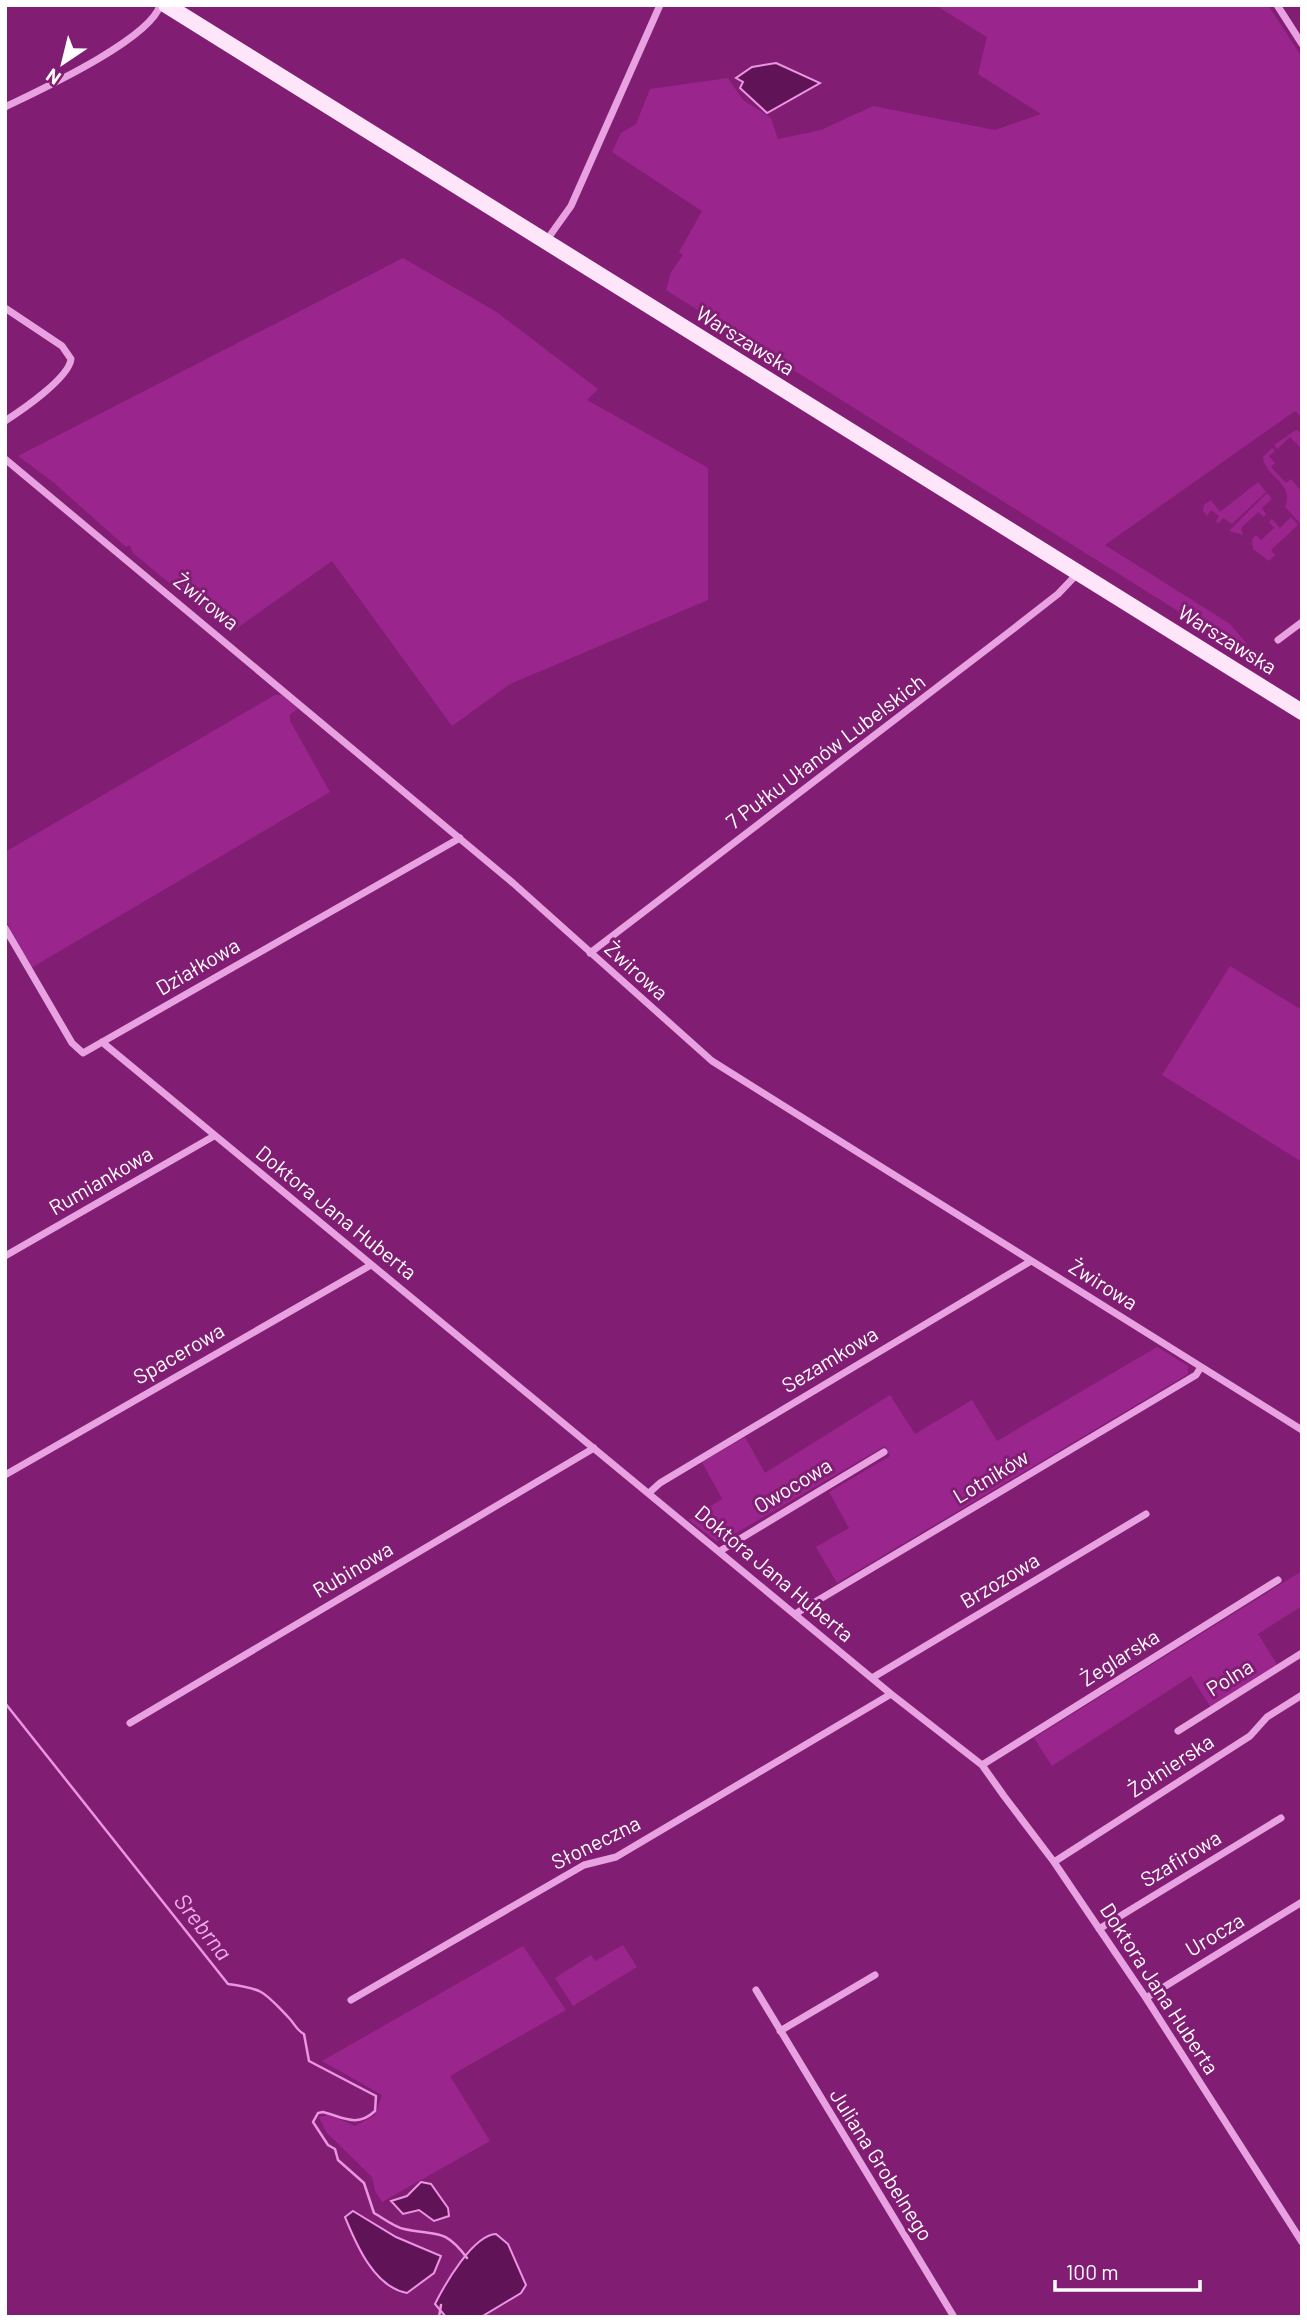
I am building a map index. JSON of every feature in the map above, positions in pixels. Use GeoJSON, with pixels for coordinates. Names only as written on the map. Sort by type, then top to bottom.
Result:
{"type":"FeatureCollection","features":[{"type":"Feature","properties":{"kind":"main road","name":"Warszawska"},"geometry":{"type":"LineString","coordinates":[[166,5],[1302,712]]}},
{"type":"Feature","properties":{"kind":"street"},"geometry":{"type":"LineString","coordinates":[[5,107],[107,53],[153,18],[160,5]]}},
{"type":"Feature","properties":{"kind":"street"},"geometry":{"type":"LineString","coordinates":[[546,242],[559,218],[571,206],[660,5]]}},
{"type":"Feature","properties":{"kind":"street"},"geometry":{"type":"LineString","coordinates":[[1277,5],[1302,44]]}},
{"type":"Feature","properties":{"kind":"street"},"geometry":{"type":"LineString","coordinates":[[5,308],[62,346],[71,359],[70,368],[62,378],[5,421]]}},
{"type":"Feature","properties":{"kind":"street","name":"Żwirowa"},"geometry":{"type":"LineString","coordinates":[[5,460],[460,838],[729,1073],[1302,1430]]}},
{"type":"Feature","properties":{"kind":"street","name":"7 Pułku Ułanów Lubelskich"},"geometry":{"type":"LineString","coordinates":[[590,953],[998,641],[1058,594],[1078,573]]}},
{"type":"Feature","properties":{"kind":"street"},"geometry":{"type":"LineString","coordinates":[[1278,640],[1302,622]]}},
{"type":"Feature","properties":{"kind":"street","name":"Działkowa"},"geometry":{"type":"LineString","coordinates":[[5,928],[72,1043],[83,1053],[460,838]]}},
{"type":"Feature","properties":{"kind":"street","name":"Doktora Jana Huberta"},"geometry":{"type":"LineString","coordinates":[[102,1042],[650,1492],[891,1694],[982,1765],[1054,1862],[1146,1998],[1302,2242]]}},
{"type":"Feature","properties":{"kind":"street","name":"Rumiankowa"},"geometry":{"type":"LineString","coordinates":[[5,1256],[214,1136]]}},
{"type":"Feature","properties":{"kind":"street","name":"Sezamkowa"},"geometry":{"type":"LineString","coordinates":[[650,1492],[660,1483],[1031,1261]]}},
{"type":"Feature","properties":{"kind":"street","name":"Spacerowa"},"geometry":{"type":"LineString","coordinates":[[5,1475],[371,1265]]}},
{"type":"Feature","properties":{"kind":"street","name":"Lotników"},"geometry":{"type":"LineString","coordinates":[[795,1614],[1196,1375],[1202,1367]]}},
{"type":"Feature","properties":{"kind":"street","name":"Rubinowa"},"geometry":{"type":"LineString","coordinates":[[130,1723],[594,1448]]}},
{"type":"Feature","properties":{"kind":"street","name":"Owocowa"},"geometry":{"type":"LineString","coordinates":[[720,1551],[884,1452]]}},
{"type":"Feature","properties":{"kind":"street","name":"Brzozowa"},"geometry":{"type":"LineString","coordinates":[[872,1678],[1146,1514]]}},
{"type":"Feature","properties":{"kind":"street","name":"Żeglarska"},"geometry":{"type":"LineString","coordinates":[[982,1765],[1278,1580]]}},
{"type":"Feature","properties":{"kind":"street","name":"Polna"},"geometry":{"type":"LineString","coordinates":[[1178,1731],[1302,1653]]}},
{"type":"Feature","properties":{"kind":"street","name":"Słoneczna"},"geometry":{"type":"LineString","coordinates":[[351,2000],[584,1865],[616,1857],[891,1694]]}},
{"type":"Feature","properties":{"kind":"street","name":"Żołnierska"},"geometry":{"type":"LineString","coordinates":[[1054,1862],[1250,1736],[1267,1717],[1302,1695]]}},
{"type":"Feature","properties":{"kind":"street","name":"Szafirowa"},"geometry":{"type":"LineString","coordinates":[[1099,1929],[1281,1818]]}},
{"type":"Feature","properties":{"kind":"street","name":"Urocza"},"geometry":{"type":"LineString","coordinates":[[1146,1998],[1302,1902]]}},
{"type":"Feature","properties":{"kind":"street"},"geometry":{"type":"LineString","coordinates":[[780,2031],[875,1975]]}},
{"type":"Feature","properties":{"kind":"street","name":"Juliana Grobelnego"},"geometry":{"type":"LineString","coordinates":[[756,1990],[954,2317]]}},
{"type":"Feature","properties":{"kind":"shaded area"},"geometry":{"type":"Polygon","coordinates":[[[935,5],[1268,5],[1302,57],[1302,417],[1295,411],[1105,545],[1230,624],[1247,644],[1238,653],[1194,621],[666,290],[671,272],[683,255],[679,252],[702,211],[612,152],[621,133],[636,124],[650,89],[728,78],[743,100],[771,118],[778,139],[821,130],[873,106],[995,130],[1041,114],[978,74],[987,37],[935,5]]]}},
{"type":"Feature","properties":{"kind":"shaded area"},"geometry":{"type":"Polygon","coordinates":[[[776,63],[820,83],[767,113],[740,88],[743,82],[736,78],[752,67],[776,63]]]}},
{"type":"Feature","properties":{"kind":"shaded area"},"geometry":{"type":"Polygon","coordinates":[[[403,258],[495,311],[598,389],[587,400],[708,468],[708,600],[510,684],[452,726],[332,561],[230,633],[133,553],[130,545],[126,547],[52,481],[18,456],[403,258]]]}},
{"type":"Feature","properties":{"kind":"shaded area"},"geometry":{"type":"Polygon","coordinates":[[[1296,430],[1302,433],[1302,449],[1290,437],[1277,449],[1274,445],[1296,430]]]}},
{"type":"Feature","properties":{"kind":"shaded area"},"geometry":{"type":"Polygon","coordinates":[[[1272,448],[1275,451],[1269,456],[1275,463],[1271,467],[1286,483],[1291,479],[1302,492],[1300,523],[1285,507],[1286,492],[1265,464],[1263,457],[1272,448]]]}},
{"type":"Feature","properties":{"kind":"shaded area"},"geometry":{"type":"Polygon","coordinates":[[[1258,482],[1266,492],[1232,524],[1223,518],[1218,524],[1216,521],[1219,516],[1211,510],[1207,516],[1203,511],[1204,505],[1211,500],[1220,512],[1258,482]]]}},
{"type":"Feature","properties":{"kind":"shaded area"},"geometry":{"type":"Polygon","coordinates":[[[1267,493],[1272,499],[1262,508],[1266,514],[1264,517],[1258,512],[1241,528],[1243,535],[1229,531],[1267,493]]]}},
{"type":"Feature","properties":{"kind":"shaded area"},"geometry":{"type":"Polygon","coordinates":[[[1291,517],[1298,525],[1271,550],[1275,555],[1269,561],[1253,549],[1252,539],[1256,535],[1261,540],[1274,528],[1269,522],[1272,519],[1280,528],[1291,517]]]}},
{"type":"Feature","properties":{"kind":"shaded area"},"geometry":{"type":"Polygon","coordinates":[[[275,695],[282,695],[298,709],[290,714],[290,721],[330,792],[31,968],[5,919],[5,852],[275,695]]]}},
{"type":"Feature","properties":{"kind":"shaded area"},"geometry":{"type":"Polygon","coordinates":[[[1230,966],[1302,1010],[1302,1162],[1162,1075],[1230,966]]]}},
{"type":"Feature","properties":{"kind":"shaded area"},"geometry":{"type":"Polygon","coordinates":[[[1157,1347],[1188,1366],[1188,1374],[837,1583],[816,1547],[849,1528],[829,1492],[890,1456],[885,1446],[724,1540],[716,1541],[689,1520],[722,1499],[702,1462],[745,1437],[765,1473],[890,1395],[915,1434],[972,1400],[997,1441],[1157,1347]]]}},
{"type":"Feature","properties":{"kind":"shaded area"},"geometry":{"type":"Polygon","coordinates":[[[1302,1571],[1302,1606],[1258,1634],[1278,1666],[1211,1708],[1191,1676],[1052,1766],[1034,1738],[1302,1571]]]}},
{"type":"Feature","properties":{"kind":"shaded area"},"geometry":{"type":"Polygon","coordinates":[[[623,1945],[637,1967],[573,2006],[555,1978],[591,1955],[595,1961],[623,1945]]]}},
{"type":"Feature","properties":{"kind":"shaded area"},"geometry":{"type":"Polygon","coordinates":[[[523,1946],[566,2010],[450,2076],[490,2141],[382,2202],[375,2191],[372,2177],[326,2132],[319,2117],[329,2115],[355,2126],[375,2115],[382,2095],[322,2061],[523,1946]]]}},
{"type":"Feature","properties":{"kind":"shaded area"},"geometry":{"type":"Polygon","coordinates":[[[421,2182],[431,2184],[448,2208],[449,2216],[434,2221],[419,2210],[403,2214],[391,2201],[407,2196],[421,2182]]]}},
{"type":"Feature","properties":{"kind":"shaded area"},"geometry":{"type":"Polygon","coordinates":[[[353,2211],[396,2237],[441,2256],[434,2273],[407,2293],[385,2282],[368,2263],[349,2228],[345,2217],[353,2211]]]}},
{"type":"Feature","properties":{"kind":"shaded area"},"geometry":{"type":"Polygon","coordinates":[[[496,2234],[508,2244],[526,2285],[521,2293],[481,2317],[446,2317],[435,2304],[446,2285],[469,2251],[487,2236],[496,2234]]]}},
{"type":"Feature","properties":{"kind":"waterway","name":"Srebrna"},"geometry":{"type":"LineString","coordinates":[[5,1703],[228,1984],[263,1993],[304,2034],[309,2061],[376,2096],[375,2111],[362,2119],[350,2120],[323,2112],[318,2113],[313,2122],[328,2145],[335,2149],[338,2160],[364,2183],[374,2213],[400,2228],[439,2234],[452,2241],[467,2258]]}},
{"type":"Feature","properties":{"kind":"waterway","name":"Srebrna"},"geometry":{"type":"LineString","coordinates":[[439,2317],[441,2305]]}}]}
